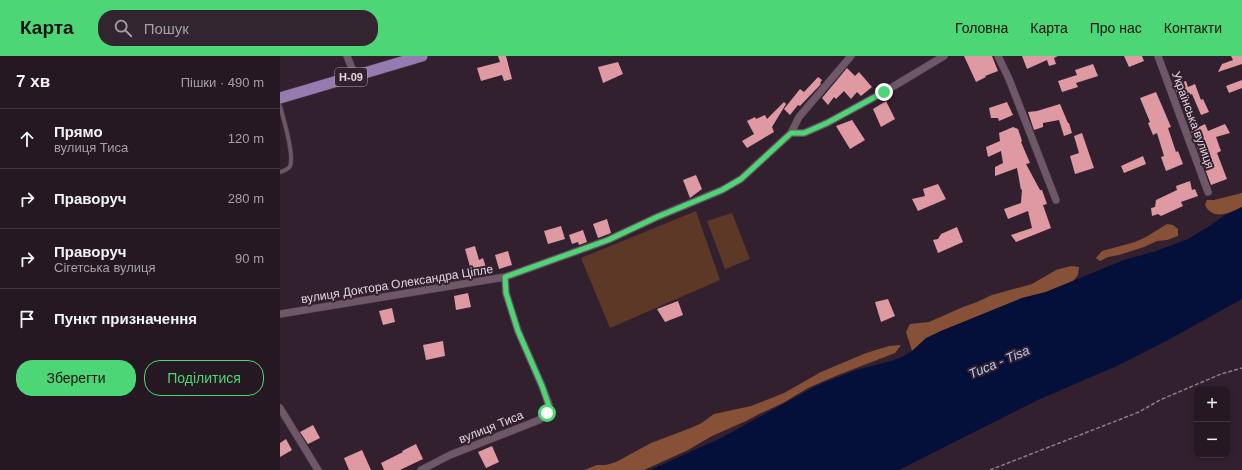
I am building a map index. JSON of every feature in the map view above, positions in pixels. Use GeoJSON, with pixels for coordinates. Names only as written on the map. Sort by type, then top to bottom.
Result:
{"type":"FeatureCollection","features":[{"type":"Feature","properties":{"kind":"main road","name":"Н-09"},"geometry":{"type":"LineString","coordinates":[[280,98],[422,56]]}},
{"type":"Feature","properties":{"kind":"street"},"geometry":{"type":"LineString","coordinates":[[347,56],[355,76]]}},
{"type":"Feature","properties":{"kind":"street","name":"вулиця Доктора Олександра Ціпле"},"geometry":{"type":"LineString","coordinates":[[280,314],[505,277],[608,240],[657,217],[722,190],[741,179],[791,133],[799,117],[851,56]]}},
{"type":"Feature","properties":{"kind":"street"},"geometry":{"type":"LineString","coordinates":[[791,133],[804,133],[827,123],[884,92],[944,56]]}},
{"type":"Feature","properties":{"kind":"street"},"geometry":{"type":"LineString","coordinates":[[998,56],[1009,79],[1056,200]]}},
{"type":"Feature","properties":{"kind":"street","name":"Українська вулиця"},"geometry":{"type":"LineString","coordinates":[[1158,56],[1208,192]]}},
{"type":"Feature","properties":{"kind":"street","name":"вулиця Тиса"},"geometry":{"type":"LineString","coordinates":[[421,470],[450,455],[539,420],[547,413],[549,406],[518,331],[506,293],[505,277]]}},
{"type":"Feature","properties":{"kind":"street"},"geometry":{"type":"LineString","coordinates":[[280,408],[318,470]]}},
{"type":"Feature","properties":{"kind":"lane"},"geometry":{"type":"LineString","coordinates":[[280,106],[292,156],[291,165],[286,171],[280,172]]}},
{"type":"Feature","properties":{"kind":"path"},"geometry":{"type":"LineString","coordinates":[[990,470],[1139,412],[1160,400],[1221,374],[1242,368]]}},
{"type":"Feature","properties":{"kind":"shaded area"},"geometry":{"type":"Polygon","coordinates":[[[1242,193],[1242,207],[1227,213],[1212,213],[1205,205],[1207,200],[1214,200],[1242,193]]]}},
{"type":"Feature","properties":{"kind":"shaded area"},"geometry":{"type":"Polygon","coordinates":[[[696,211],[720,280],[610,328],[581,258],[696,211]]]}},
{"type":"Feature","properties":{"kind":"shaded area"},"geometry":{"type":"Polygon","coordinates":[[[732,213],[750,259],[725,269],[707,221],[732,213]]]}},
{"type":"Feature","properties":{"kind":"shaded area"},"geometry":{"type":"Polygon","coordinates":[[[1167,224],[1173,225],[1178,229],[1178,236],[1167,240],[1157,241],[1144,247],[1108,257],[1100,261],[1096,258],[1102,251],[1135,242],[1167,224]]]}},
{"type":"Feature","properties":{"kind":"shaded area"},"geometry":{"type":"Polygon","coordinates":[[[1071,266],[1079,267],[1078,275],[1073,281],[1046,292],[1022,298],[941,331],[926,339],[912,351],[906,332],[910,324],[929,322],[992,295],[1032,284],[1056,270],[1071,266]]]}},
{"type":"Feature","properties":{"kind":"shaded area"},"geometry":{"type":"Polygon","coordinates":[[[901,345],[895,353],[808,388],[783,403],[644,470],[584,470],[597,465],[606,465],[616,462],[651,443],[700,424],[714,414],[751,406],[784,393],[821,372],[866,353],[889,346],[901,345]]]}},
{"type":"Feature","properties":{"kind":"water","name":"Тиса - Tisa"},"geometry":{"type":"Polygon","coordinates":[[[1242,207],[1242,299],[1170,339],[1119,365],[1038,400],[899,470],[650,470],[719,439],[818,385],[856,370],[902,357],[912,351],[926,338],[1022,298],[1046,292],[1124,260],[1156,251],[1188,239],[1225,215],[1242,207]]]}},
{"type":"Feature","properties":{"kind":"building"},"geometry":{"type":"Polygon","coordinates":[[[498,56],[506,56],[512,79],[504,81],[502,75],[481,81],[477,68],[500,62],[498,56]]]}},
{"type":"Feature","properties":{"kind":"building"},"geometry":{"type":"Polygon","coordinates":[[[964,56],[992,56],[998,71],[985,76],[986,77],[976,82],[964,56]]]}},
{"type":"Feature","properties":{"kind":"building"},"geometry":{"type":"Polygon","coordinates":[[[1022,56],[1058,56],[1054,58],[1056,64],[1049,66],[1047,60],[1027,69],[1022,56]]]}},
{"type":"Feature","properties":{"kind":"building"},"geometry":{"type":"Polygon","coordinates":[[[1124,56],[1142,56],[1144,61],[1129,67],[1124,56]]]}},
{"type":"Feature","properties":{"kind":"building"},"geometry":{"type":"Polygon","coordinates":[[[1231,56],[1242,56],[1242,64],[1218,72],[1222,64],[1233,60],[1231,56]]]}},
{"type":"Feature","properties":{"kind":"building"},"geometry":{"type":"Polygon","coordinates":[[[618,62],[623,74],[603,83],[598,67],[618,62]]]}},
{"type":"Feature","properties":{"kind":"building"},"geometry":{"type":"Polygon","coordinates":[[[1093,64],[1098,76],[1076,83],[1078,87],[1062,92],[1058,81],[1077,75],[1075,70],[1093,64]]]}},
{"type":"Feature","properties":{"kind":"building"},"geometry":{"type":"Polygon","coordinates":[[[847,68],[855,76],[859,72],[872,87],[861,96],[857,92],[851,99],[844,91],[836,99],[834,97],[828,105],[822,98],[847,68]]]}},
{"type":"Feature","properties":{"kind":"building"},"geometry":{"type":"Polygon","coordinates":[[[818,77],[822,80],[820,83],[821,84],[800,106],[798,105],[790,115],[784,109],[800,89],[804,92],[818,77]]]}},
{"type":"Feature","properties":{"kind":"building"},"geometry":{"type":"Polygon","coordinates":[[[1242,80],[1242,88],[1229,93],[1226,86],[1242,80]]]}},
{"type":"Feature","properties":{"kind":"building"},"geometry":{"type":"Polygon","coordinates":[[[1186,81],[1188,87],[1195,84],[1201,100],[1203,99],[1209,112],[1201,115],[1192,94],[1179,99],[1174,85],[1186,81]]]}},
{"type":"Feature","properties":{"kind":"building"},"geometry":{"type":"Polygon","coordinates":[[[1156,92],[1171,127],[1168,128],[1176,152],[1178,151],[1183,164],[1166,171],[1161,157],[1164,156],[1157,133],[1153,135],[1148,123],[1150,122],[1140,98],[1156,92]]]}},
{"type":"Feature","properties":{"kind":"building"},"geometry":{"type":"Polygon","coordinates":[[[886,101],[895,119],[881,127],[873,109],[886,101]]]}},
{"type":"Feature","properties":{"kind":"building"},"geometry":{"type":"Polygon","coordinates":[[[784,102],[786,104],[772,127],[774,132],[747,148],[742,141],[754,134],[747,121],[755,117],[756,119],[765,115],[767,119],[784,102]]]}},
{"type":"Feature","properties":{"kind":"building"},"geometry":{"type":"Polygon","coordinates":[[[1007,102],[1013,115],[999,121],[998,118],[991,118],[989,108],[1007,102]]]}},
{"type":"Feature","properties":{"kind":"building"},"geometry":{"type":"Polygon","coordinates":[[[1060,104],[1072,133],[1064,136],[1059,120],[1043,123],[1043,127],[1034,130],[1028,112],[1037,111],[1060,104]]]}},
{"type":"Feature","properties":{"kind":"building"},"geometry":{"type":"Polygon","coordinates":[[[852,120],[865,140],[850,149],[836,126],[852,120]]]}},
{"type":"Feature","properties":{"kind":"building"},"geometry":{"type":"Polygon","coordinates":[[[1205,124],[1208,131],[1225,124],[1230,133],[1216,137],[1221,151],[1217,153],[1227,179],[1211,185],[1191,131],[1205,124]]]}},
{"type":"Feature","properties":{"kind":"building"},"geometry":{"type":"Polygon","coordinates":[[[1013,127],[1018,129],[1021,142],[1030,163],[1026,164],[1040,190],[1042,190],[1047,204],[1043,205],[1051,228],[1016,242],[1011,235],[1032,228],[1028,211],[1008,219],[1004,209],[1021,203],[1022,189],[1021,190],[1017,168],[995,176],[995,167],[1003,163],[1001,151],[988,157],[986,147],[1000,141],[999,133],[1013,127]]]}},
{"type":"Feature","properties":{"kind":"building"},"geometry":{"type":"Polygon","coordinates":[[[1082,133],[1094,168],[1075,174],[1070,156],[1079,153],[1074,136],[1082,133]]]}},
{"type":"Feature","properties":{"kind":"building"},"geometry":{"type":"Polygon","coordinates":[[[1143,156],[1146,164],[1124,173],[1121,166],[1143,156]]]}},
{"type":"Feature","properties":{"kind":"building"},"geometry":{"type":"Polygon","coordinates":[[[696,175],[702,189],[690,198],[683,180],[696,175]]]}},
{"type":"Feature","properties":{"kind":"building"},"geometry":{"type":"Polygon","coordinates":[[[1190,181],[1192,190],[1195,189],[1198,196],[1181,202],[1183,206],[1161,216],[1158,214],[1152,216],[1151,208],[1155,207],[1156,200],[1177,190],[1176,186],[1190,181]]]}},
{"type":"Feature","properties":{"kind":"building"},"geometry":{"type":"Polygon","coordinates":[[[938,184],[946,199],[918,211],[912,199],[925,196],[923,189],[938,184]]]}},
{"type":"Feature","properties":{"kind":"building"},"geometry":{"type":"Polygon","coordinates":[[[607,219],[611,233],[598,238],[593,224],[607,219]]]}},
{"type":"Feature","properties":{"kind":"building"},"geometry":{"type":"Polygon","coordinates":[[[561,226],[565,239],[548,244],[544,231],[561,226]]]}},
{"type":"Feature","properties":{"kind":"building"},"geometry":{"type":"Polygon","coordinates":[[[957,227],[963,242],[938,253],[933,240],[938,239],[941,234],[957,227]]]}},
{"type":"Feature","properties":{"kind":"building"},"geometry":{"type":"Polygon","coordinates":[[[583,230],[587,242],[579,245],[578,242],[572,244],[569,235],[583,230]]]}},
{"type":"Feature","properties":{"kind":"building"},"geometry":{"type":"Polygon","coordinates":[[[475,246],[479,260],[483,258],[488,274],[473,277],[465,249],[475,246]]]}},
{"type":"Feature","properties":{"kind":"building"},"geometry":{"type":"Polygon","coordinates":[[[508,251],[512,265],[499,269],[495,255],[508,251]]]}},
{"type":"Feature","properties":{"kind":"building"},"geometry":{"type":"Polygon","coordinates":[[[468,293],[471,307],[456,310],[454,296],[468,293]]]}},
{"type":"Feature","properties":{"kind":"building"},"geometry":{"type":"Polygon","coordinates":[[[888,299],[895,316],[881,322],[875,302],[888,299]]]}},
{"type":"Feature","properties":{"kind":"building"},"geometry":{"type":"Polygon","coordinates":[[[678,301],[683,315],[665,322],[657,309],[678,301]]]}},
{"type":"Feature","properties":{"kind":"building"},"geometry":{"type":"Polygon","coordinates":[[[392,308],[395,322],[383,325],[379,311],[392,308]]]}},
{"type":"Feature","properties":{"kind":"building"},"geometry":{"type":"Polygon","coordinates":[[[443,341],[445,356],[426,360],[423,345],[443,341]]]}},
{"type":"Feature","properties":{"kind":"building"},"geometry":{"type":"Polygon","coordinates":[[[313,425],[320,438],[308,444],[300,432],[313,425]]]}},
{"type":"Feature","properties":{"kind":"building"},"geometry":{"type":"Polygon","coordinates":[[[286,439],[292,450],[280,457],[280,443],[286,439]]]}},
{"type":"Feature","properties":{"kind":"building"},"geometry":{"type":"Polygon","coordinates":[[[416,444],[423,459],[400,470],[384,470],[381,463],[416,444]]]}},
{"type":"Feature","properties":{"kind":"building"},"geometry":{"type":"Polygon","coordinates":[[[492,446],[499,462],[486,468],[478,452],[492,446]]]}},
{"type":"Feature","properties":{"kind":"building"},"geometry":{"type":"Polygon","coordinates":[[[362,450],[371,470],[349,470],[344,458],[362,450]]]}},
{"type":"Feature","properties":{"kind":"route"},"geometry":{"type":"LineString","coordinates":[[547,413],[549,406],[518,331],[506,293],[505,277],[542,265],[608,240],[657,217],[722,190],[741,179],[791,133],[804,133],[827,123],[884,92]]}}]}
